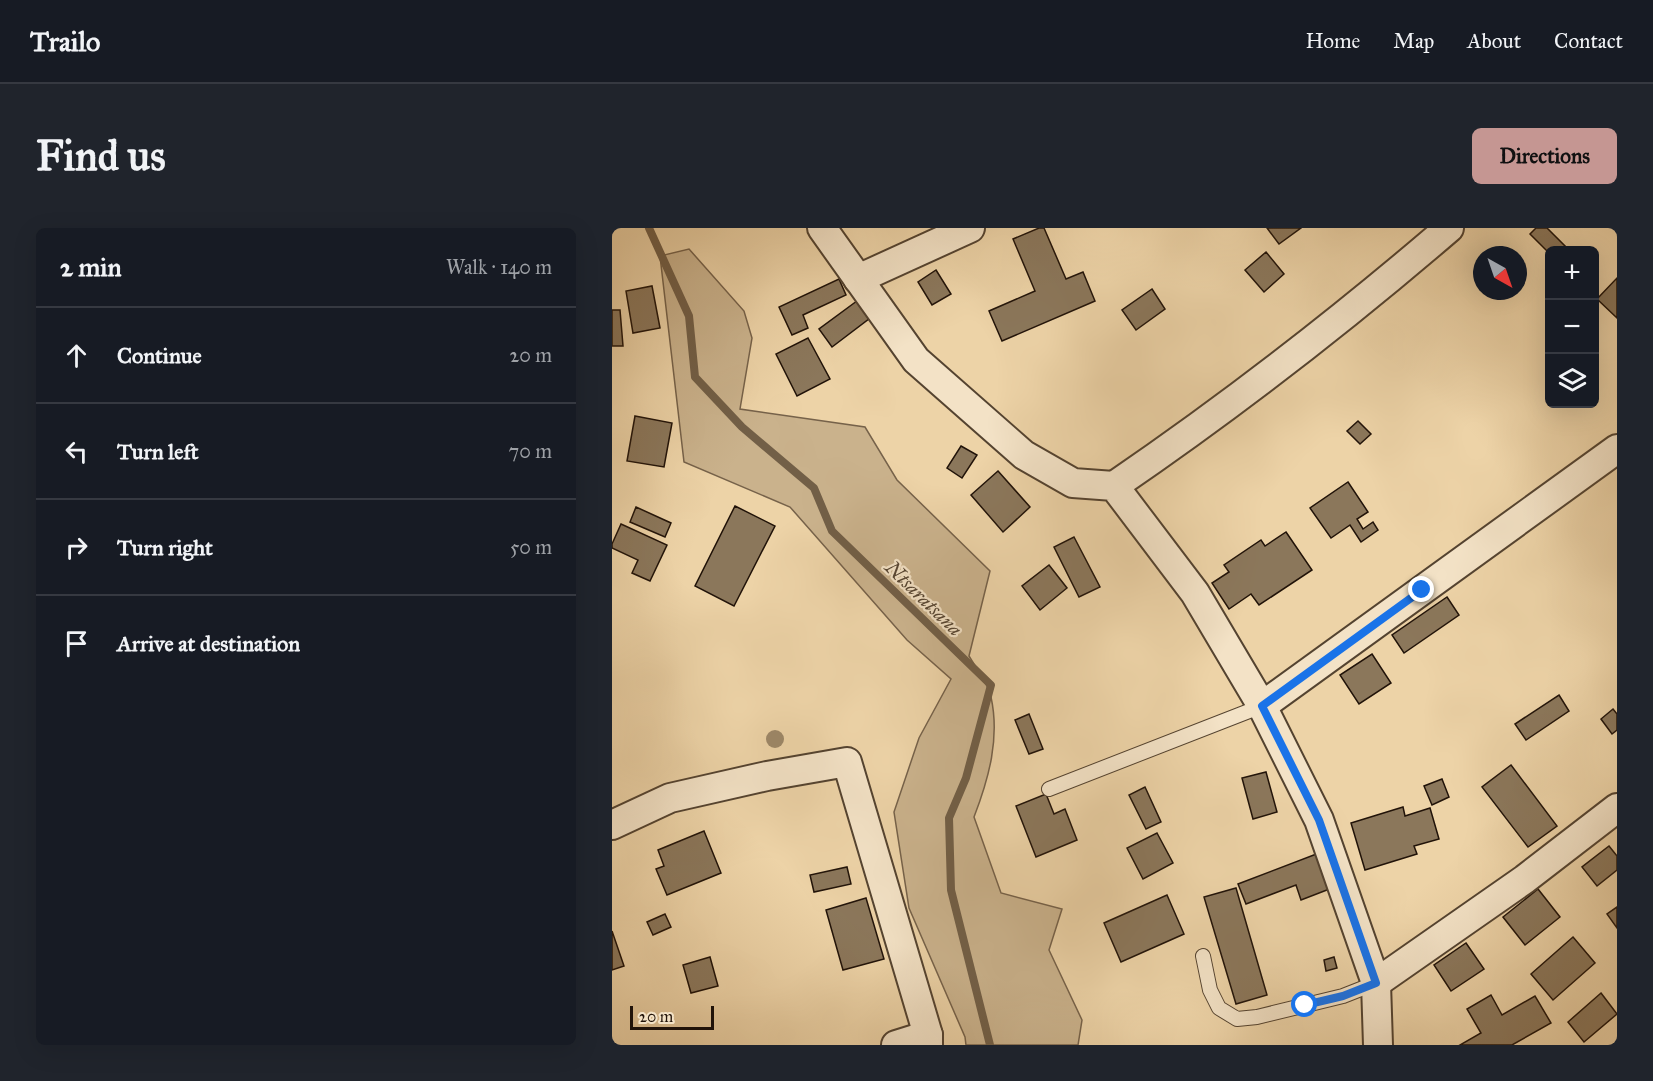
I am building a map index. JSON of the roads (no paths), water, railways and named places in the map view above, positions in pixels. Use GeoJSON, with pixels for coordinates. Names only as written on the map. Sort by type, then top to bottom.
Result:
{"type":"FeatureCollection","features":[{"type":"Feature","properties":{"kind":"street"},"geometry":{"type":"LineString","coordinates":[[822,228],[916,360],[1024,455],[1073,483],[1114,486],[1209,420],[1371,295],[1449,228]]}},
{"type":"Feature","properties":{"kind":"street"},"geometry":{"type":"LineString","coordinates":[[858,279],[970,228]]}},
{"type":"Feature","properties":{"kind":"street"},"geometry":{"type":"LineString","coordinates":[[1262,706],[1617,449]]}},
{"type":"Feature","properties":{"kind":"street"},"geometry":{"type":"LineString","coordinates":[[1114,486],[1196,593],[1262,706],[1319,820],[1376,983],[1378,1045]]}},
{"type":"Feature","properties":{"kind":"street"},"geometry":{"type":"LineString","coordinates":[[612,825],[670,798],[767,776],[847,762],[928,1040],[896,1045]]}},
{"type":"Feature","properties":{"kind":"street"},"geometry":{"type":"LineString","coordinates":[[1376,983],[1525,879],[1617,808]]}},
{"type":"Feature","properties":{"kind":"lane"},"geometry":{"type":"LineString","coordinates":[[1049,789],[1262,706]]}},
{"type":"Feature","properties":{"kind":"lane"},"geometry":{"type":"LineString","coordinates":[[1203,956],[1210,990],[1219,1008],[1237,1019],[1257,1017],[1343,996],[1376,983]]}},
{"type":"Feature","properties":{"kind":"waterway","name":"Ntsaratsana"},"geometry":{"type":"LineString","coordinates":[[649,228],[689,316],[695,377],[742,427],[814,488],[832,531],[991,685],[966,778],[949,818],[951,890],[990,1045]]}}]}
